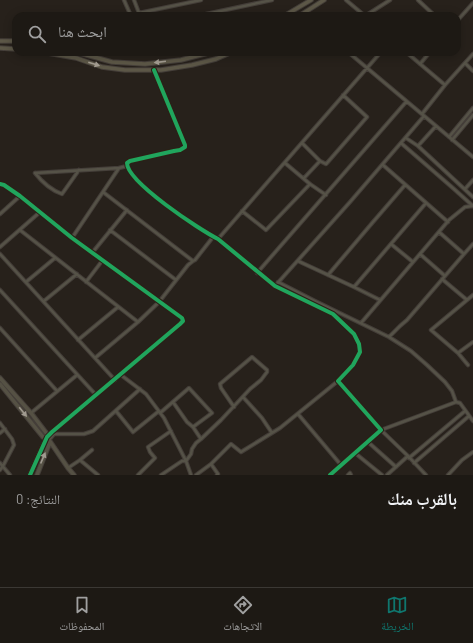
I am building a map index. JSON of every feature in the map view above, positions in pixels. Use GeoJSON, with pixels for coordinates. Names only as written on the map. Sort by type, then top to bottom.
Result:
{"type":"FeatureCollection","features":[{"type":"Feature","properties":{"kind":"main road"},"geometry":{"type":"LineString","coordinates":[[291,12],[311,0]]}},
{"type":"Feature","properties":{"kind":"main road"},"geometry":{"type":"LineString","coordinates":[[308,12],[324,0]]}},
{"type":"Feature","properties":{"kind":"main road"},"geometry":{"type":"LineString","coordinates":[[0,41],[12,41]]}},
{"type":"Feature","properties":{"kind":"main road"},"geometry":{"type":"LineString","coordinates":[[0,48],[12,49]]}},
{"type":"Feature","properties":{"kind":"main road"},"geometry":{"type":"LineString","coordinates":[[65,56],[76,58],[102,67],[125,70],[161,70],[192,65],[223,56]]}},
{"type":"Feature","properties":{"kind":"main road"},"geometry":{"type":"LineString","coordinates":[[90,56],[112,62],[145,64],[181,60],[196,56]]}},
{"type":"Feature","properties":{"kind":"street"},"geometry":{"type":"LineString","coordinates":[[124,0],[129,12]]}},
{"type":"Feature","properties":{"kind":"street"},"geometry":{"type":"LineString","coordinates":[[134,0],[139,12]]}},
{"type":"Feature","properties":{"kind":"street"},"geometry":{"type":"LineString","coordinates":[[152,12],[201,0]]}},
{"type":"Feature","properties":{"kind":"street"},"geometry":{"type":"LineString","coordinates":[[216,12],[272,0]]}},
{"type":"Feature","properties":{"kind":"street"},"geometry":{"type":"LineString","coordinates":[[346,0],[360,12]]}},
{"type":"Feature","properties":{"kind":"street"},"geometry":{"type":"LineString","coordinates":[[371,12],[390,0]]}},
{"type":"Feature","properties":{"kind":"street"},"geometry":{"type":"LineString","coordinates":[[418,0],[431,12]]}},
{"type":"Feature","properties":{"kind":"street"},"geometry":{"type":"LineString","coordinates":[[461,16],[473,3]]}},
{"type":"Feature","properties":{"kind":"street"},"geometry":{"type":"LineString","coordinates":[[275,286],[383,165],[406,138],[445,85],[473,54]]}},
{"type":"Feature","properties":{"kind":"street"},"geometry":{"type":"LineString","coordinates":[[353,56],[473,157]]}},
{"type":"Feature","properties":{"kind":"street"},"geometry":{"type":"LineString","coordinates":[[218,239],[378,56]]}},
{"type":"Feature","properties":{"kind":"street"},"geometry":{"type":"LineString","coordinates":[[411,56],[445,85]]}},
{"type":"Feature","properties":{"kind":"street"},"geometry":{"type":"LineString","coordinates":[[420,64],[427,56]]}},
{"type":"Feature","properties":{"kind":"street"},"geometry":{"type":"LineString","coordinates":[[465,63],[473,71]]}},
{"type":"Feature","properties":{"kind":"street"},"geometry":{"type":"LineString","coordinates":[[79,170],[62,194],[42,182],[35,173],[79,170],[119,168],[127,166],[130,161],[185,148],[154,70]]}},
{"type":"Feature","properties":{"kind":"street"},"geometry":{"type":"LineString","coordinates":[[302,143],[320,161],[326,164],[328,163],[367,117],[343,95]]}},
{"type":"Feature","properties":{"kind":"street"},"geometry":{"type":"LineString","coordinates":[[258,273],[406,102]]}},
{"type":"Feature","properties":{"kind":"street"},"geometry":{"type":"LineString","coordinates":[[449,137],[473,108]]}},
{"type":"Feature","properties":{"kind":"street"},"geometry":{"type":"LineString","coordinates":[[452,140],[473,115]]}},
{"type":"Feature","properties":{"kind":"street"},"geometry":{"type":"LineString","coordinates":[[418,146],[436,126]]}},
{"type":"Feature","properties":{"kind":"street"},"geometry":{"type":"LineString","coordinates":[[406,138],[418,146],[473,197]]}},
{"type":"Feature","properties":{"kind":"street"},"geometry":{"type":"LineString","coordinates":[[401,143],[472,206]]}},
{"type":"Feature","properties":{"kind":"street"},"geometry":{"type":"LineString","coordinates":[[304,178],[320,161]]}},
{"type":"Feature","properties":{"kind":"street"},"geometry":{"type":"LineString","coordinates":[[284,163],[326,195]]}},
{"type":"Feature","properties":{"kind":"street"},"geometry":{"type":"LineString","coordinates":[[383,165],[448,222]]}},
{"type":"Feature","properties":{"kind":"street"},"geometry":{"type":"LineString","coordinates":[[127,166],[132,176],[141,185],[162,202],[218,239],[275,286],[333,314],[354,334],[359,344],[360,352],[353,365],[338,381],[298,414],[242,452],[231,444],[211,464],[196,475]]}},
{"type":"Feature","properties":{"kind":"street"},"geometry":{"type":"LineString","coordinates":[[72,238],[119,168]]}},
{"type":"Feature","properties":{"kind":"street"},"geometry":{"type":"LineString","coordinates":[[465,189],[473,180]]}},
{"type":"Feature","properties":{"kind":"street"},"geometry":{"type":"LineString","coordinates":[[0,184],[4,185],[20,196],[102,261],[183,320],[52,432],[36,475]]}},
{"type":"Feature","properties":{"kind":"street"},"geometry":{"type":"LineString","coordinates":[[242,211],[266,230],[310,184]]}},
{"type":"Feature","properties":{"kind":"street"},"geometry":{"type":"LineString","coordinates":[[328,275],[405,185]]}},
{"type":"Feature","properties":{"kind":"street"},"geometry":{"type":"LineString","coordinates":[[103,192],[192,261]]}},
{"type":"Feature","properties":{"kind":"street"},"geometry":{"type":"LineString","coordinates":[[0,214],[20,196]]}},
{"type":"Feature","properties":{"kind":"street"},"geometry":{"type":"LineString","coordinates":[[354,287],[426,203]]}},
{"type":"Feature","properties":{"kind":"street"},"geometry":{"type":"LineString","coordinates":[[361,323],[448,222],[464,207],[472,206]]}},
{"type":"Feature","properties":{"kind":"street"},"geometry":{"type":"LineString","coordinates":[[92,253],[127,210]]}},
{"type":"Feature","properties":{"kind":"street"},"geometry":{"type":"LineString","coordinates":[[0,247],[40,212]]}},
{"type":"Feature","properties":{"kind":"street"},"geometry":{"type":"LineString","coordinates":[[20,230],[138,322]]}},
{"type":"Feature","properties":{"kind":"street"},"geometry":{"type":"LineString","coordinates":[[110,230],[176,280]]}},
{"type":"Feature","properties":{"kind":"street"},"geometry":{"type":"LineString","coordinates":[[439,232],[464,254]]}},
{"type":"Feature","properties":{"kind":"street"},"geometry":{"type":"LineString","coordinates":[[95,358],[138,322],[159,302],[188,265],[195,260],[213,237]]}},
{"type":"Feature","properties":{"kind":"street"},"geometry":{"type":"LineString","coordinates":[[391,244],[413,262]]}},
{"type":"Feature","properties":{"kind":"street"},"geometry":{"type":"LineString","coordinates":[[389,336],[407,320],[473,244]]}},
{"type":"Feature","properties":{"kind":"street"},"geometry":{"type":"LineString","coordinates":[[0,254],[114,380]]}},
{"type":"Feature","properties":{"kind":"street"},"geometry":{"type":"LineString","coordinates":[[420,254],[445,276]]}},
{"type":"Feature","properties":{"kind":"street"},"geometry":{"type":"LineString","coordinates":[[26,282],[55,258]]}},
{"type":"Feature","properties":{"kind":"street"},"geometry":{"type":"LineString","coordinates":[[86,282],[102,261]]}},
{"type":"Feature","properties":{"kind":"street"},"geometry":{"type":"LineString","coordinates":[[298,261],[380,300]]}},
{"type":"Feature","properties":{"kind":"street"},"geometry":{"type":"LineString","coordinates":[[44,302],[77,274]]}},
{"type":"Feature","properties":{"kind":"street"},"geometry":{"type":"LineString","coordinates":[[442,279],[467,300]]}},
{"type":"Feature","properties":{"kind":"street"},"geometry":{"type":"LineString","coordinates":[[278,282],[315,302],[389,336],[411,351],[445,382],[452,391],[456,402],[460,403],[473,421]]}},
{"type":"Feature","properties":{"kind":"street"},"geometry":{"type":"LineString","coordinates":[[0,290],[96,395]]}},
{"type":"Feature","properties":{"kind":"street"},"geometry":{"type":"LineString","coordinates":[[468,365],[458,353],[431,330],[473,295]]}},
{"type":"Feature","properties":{"kind":"street"},"geometry":{"type":"LineString","coordinates":[[78,340],[118,307]]}},
{"type":"Feature","properties":{"kind":"street"},"geometry":{"type":"LineString","coordinates":[[0,328],[57,391]]}},
{"type":"Feature","properties":{"kind":"street"},"geometry":{"type":"LineString","coordinates":[[458,353],[473,342]]}},
{"type":"Feature","properties":{"kind":"street"},"geometry":{"type":"LineString","coordinates":[[161,475],[182,461],[186,460],[192,454],[192,449],[196,443],[234,407],[250,389],[261,380],[267,370],[252,357],[220,384],[221,388],[234,407]]}},
{"type":"Feature","properties":{"kind":"street"},"geometry":{"type":"LineString","coordinates":[[121,374],[146,394],[159,412],[186,460],[191,475]]}},
{"type":"Feature","properties":{"kind":"street"},"geometry":{"type":"LineString","coordinates":[[31,413],[77,375]]}},
{"type":"Feature","properties":{"kind":"street"},"geometry":{"type":"LineString","coordinates":[[0,378],[31,413],[47,434],[49,440],[69,471],[74,475]]}},
{"type":"Feature","properties":{"kind":"street"},"geometry":{"type":"LineString","coordinates":[[338,381],[381,430],[426,475]]}},
{"type":"Feature","properties":{"kind":"street"},"geometry":{"type":"LineString","coordinates":[[0,384],[43,436],[49,440]]}},
{"type":"Feature","properties":{"kind":"street"},"geometry":{"type":"LineString","coordinates":[[116,411],[133,432],[189,388],[212,413],[193,427]]}},
{"type":"Feature","properties":{"kind":"street"},"geometry":{"type":"LineString","coordinates":[[30,475],[49,440],[54,434],[84,434],[93,431],[140,390]]}},
{"type":"Feature","properties":{"kind":"street"},"geometry":{"type":"LineString","coordinates":[[242,397],[262,418],[272,433]]}},
{"type":"Feature","properties":{"kind":"street"},"geometry":{"type":"LineString","coordinates":[[173,402],[201,439]]}},
{"type":"Feature","properties":{"kind":"street"},"geometry":{"type":"LineString","coordinates":[[330,475],[381,430],[456,402]]}},
{"type":"Feature","properties":{"kind":"street"},"geometry":{"type":"LineString","coordinates":[[387,475],[465,410]]}},
{"type":"Feature","properties":{"kind":"street"},"geometry":{"type":"LineString","coordinates":[[298,414],[341,465]]}},
{"type":"Feature","properties":{"kind":"street"},"geometry":{"type":"LineString","coordinates":[[414,463],[469,416]]}},
{"type":"Feature","properties":{"kind":"street"},"geometry":{"type":"LineString","coordinates":[[0,423],[12,439],[14,445],[0,470]]}},
{"type":"Feature","properties":{"kind":"street"},"geometry":{"type":"LineString","coordinates":[[0,433],[5,429]]}},
{"type":"Feature","properties":{"kind":"street"},"geometry":{"type":"LineString","coordinates":[[138,475],[155,458],[148,447],[171,431]]}},
{"type":"Feature","properties":{"kind":"street"},"geometry":{"type":"LineString","coordinates":[[368,442],[396,467]]}},
{"type":"Feature","properties":{"kind":"street"},"geometry":{"type":"LineString","coordinates":[[69,471],[92,450]]}},
{"type":"Feature","properties":{"kind":"street"},"geometry":{"type":"LineString","coordinates":[[448,475],[462,460],[473,452]]}},
{"type":"Feature","properties":{"kind":"street"},"geometry":{"type":"LineString","coordinates":[[355,454],[382,475]]}},
{"type":"Feature","properties":{"kind":"street"},"geometry":{"type":"LineString","coordinates":[[80,460],[98,475]]}},
{"type":"Feature","properties":{"kind":"street"},"geometry":{"type":"LineString","coordinates":[[0,463],[10,475]]}},
{"type":"Feature","properties":{"kind":"street"},"geometry":{"type":"LineString","coordinates":[[211,464],[218,475]]}},
{"type":"Feature","properties":{"kind":"cycle path"},"geometry":{"type":"LineString","coordinates":[[154,70],[185,147],[180,150],[130,161],[127,163],[130,171],[139,182],[166,205],[218,239],[275,286],[333,314],[354,334],[359,344],[360,352],[353,365],[338,381],[381,430],[330,475]]}},
{"type":"Feature","properties":{"kind":"cycle path"},"geometry":{"type":"LineString","coordinates":[[0,184],[4,185],[20,196],[72,238],[182,318],[183,321],[47,437],[30,475]]}}]}
